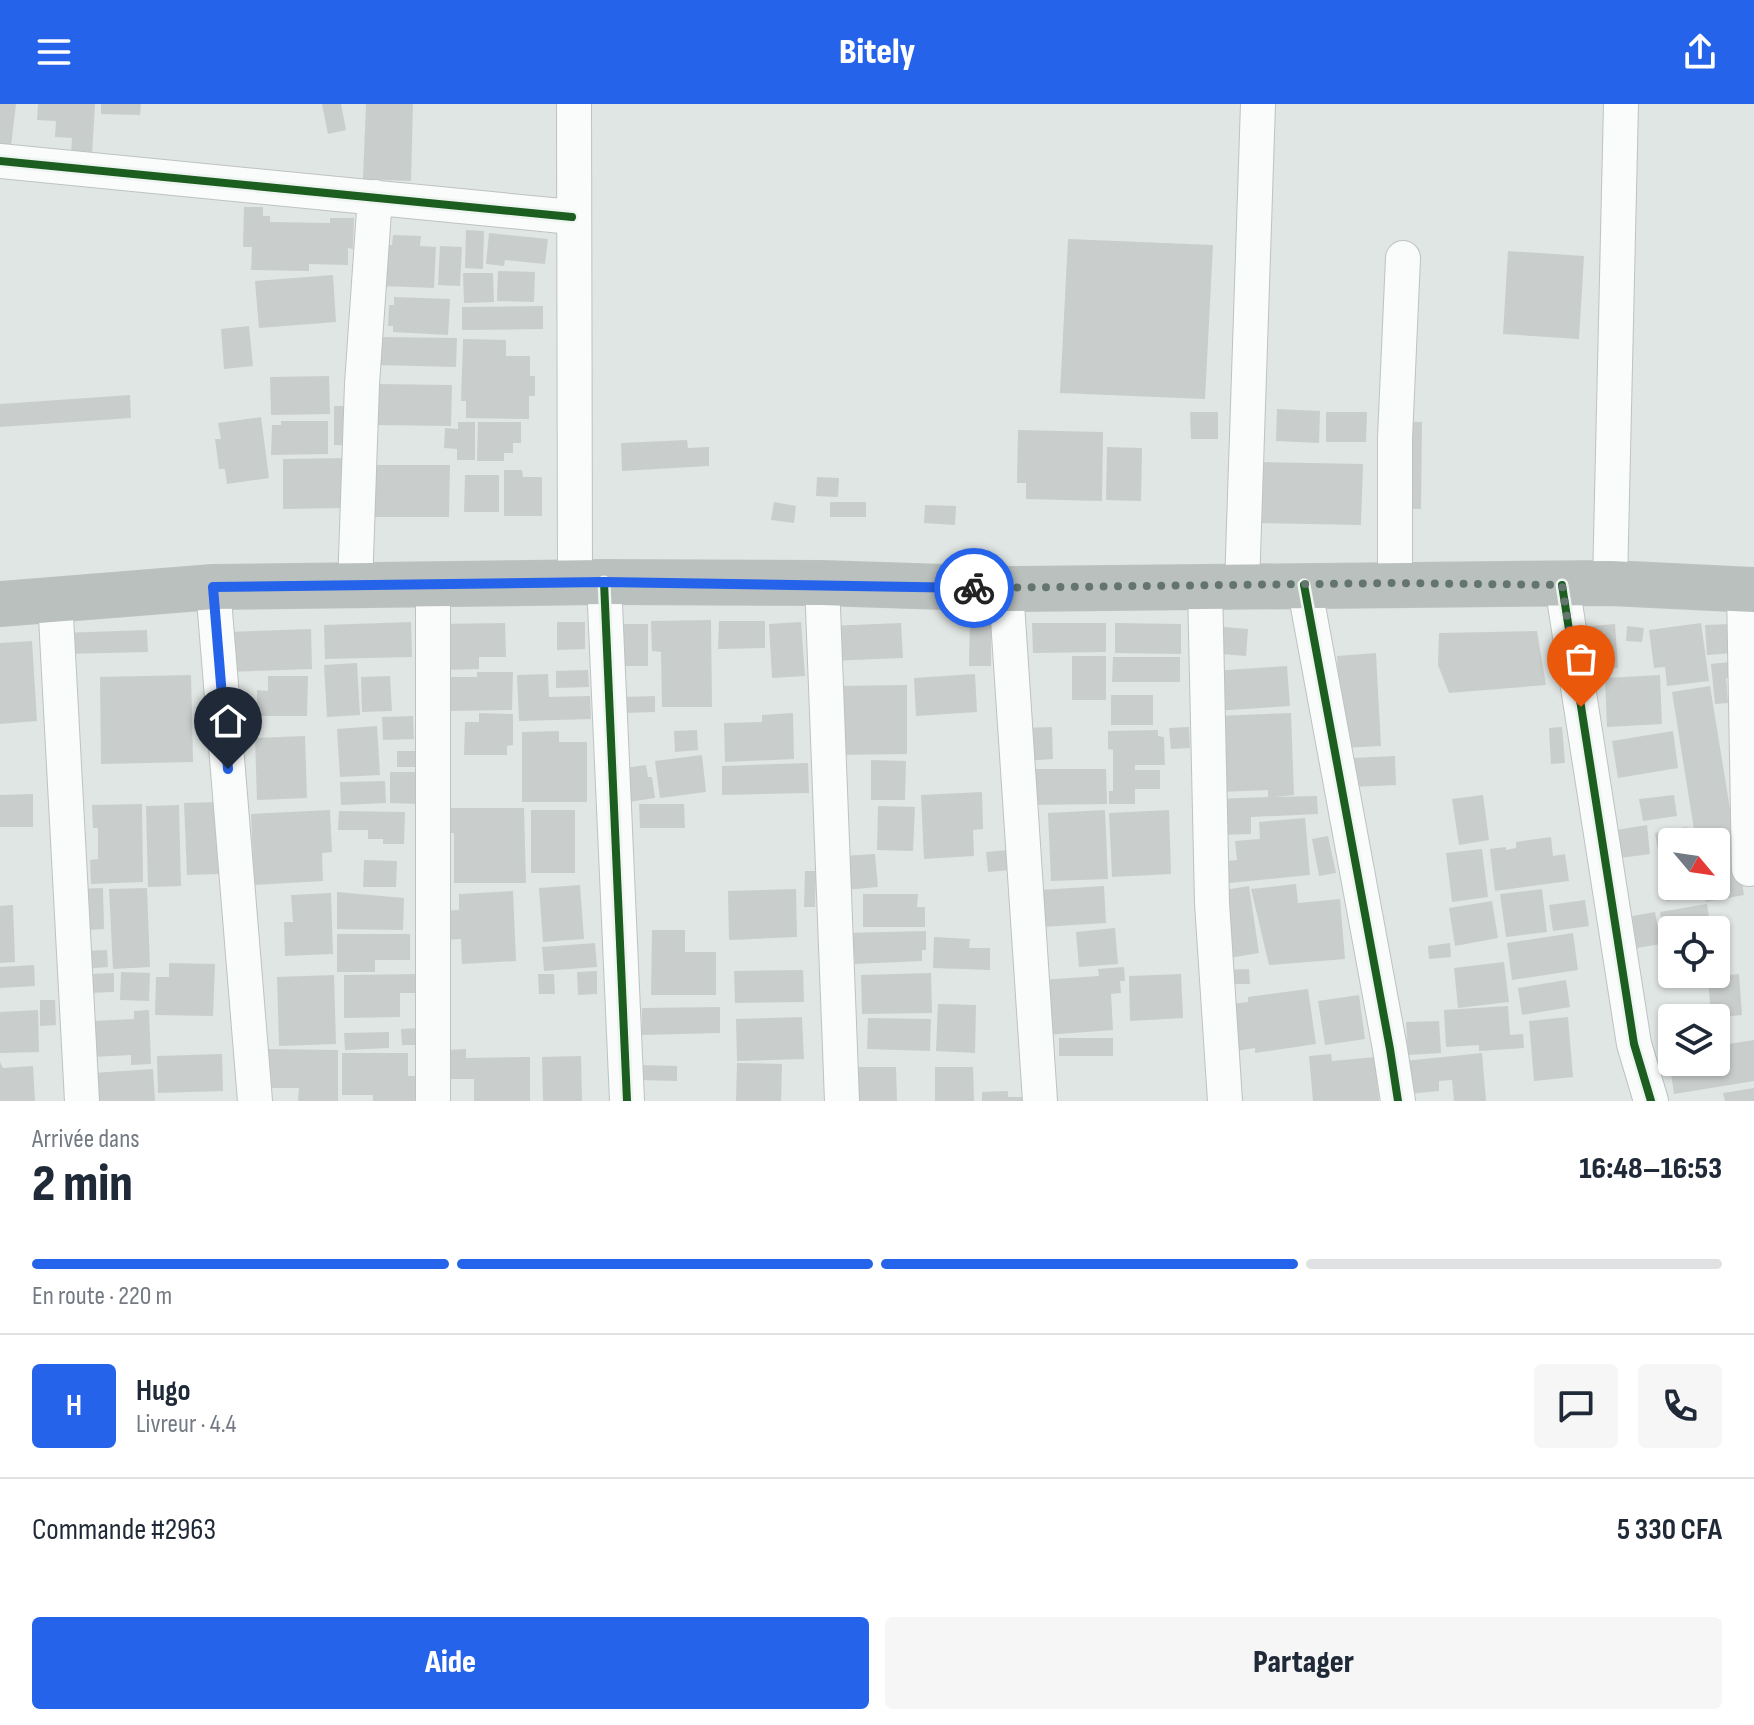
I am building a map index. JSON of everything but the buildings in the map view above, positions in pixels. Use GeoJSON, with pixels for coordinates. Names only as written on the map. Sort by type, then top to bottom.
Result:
{"type":"FeatureCollection","features":[{"type":"Feature","properties":{"kind":"highway"},"geometry":{"type":"LineString","coordinates":[[0,604],[213,587],[589,582],[822,583],[1006,589],[1610,583],[1749,590]]}},
{"type":"Feature","properties":{"kind":"street"},"geometry":{"type":"LineString","coordinates":[[574,104],[572,217],[589,582],[627,1101]]}},
{"type":"Feature","properties":{"kind":"street"},"geometry":{"type":"LineString","coordinates":[[1225,1101],[1212,903],[1223,586],[1258,104]]}},
{"type":"Feature","properties":{"kind":"street"},"geometry":{"type":"LineString","coordinates":[[1610,583],[1621,104]]}},
{"type":"Feature","properties":{"kind":"street"},"geometry":{"type":"LineString","coordinates":[[0,161],[572,217]]}},
{"type":"Feature","properties":{"kind":"street"},"geometry":{"type":"LineString","coordinates":[[355,587],[362,384],[375,197]]}},
{"type":"Feature","properties":{"kind":"street"},"geometry":{"type":"LineString","coordinates":[[1395,583],[1395,438],[1403,258]]}},
{"type":"Feature","properties":{"kind":"street"},"geometry":{"type":"LineString","coordinates":[[822,583],[842,1101]]}},
{"type":"Feature","properties":{"kind":"street"},"geometry":{"type":"LineString","coordinates":[[433,585],[433,1101]]}},
{"type":"Feature","properties":{"kind":"street"},"geometry":{"type":"LineString","coordinates":[[1304,585],[1398,1101]]}},
{"type":"Feature","properties":{"kind":"street"},"geometry":{"type":"LineString","coordinates":[[1562,585],[1634,1044],[1651,1101]]}},
{"type":"Feature","properties":{"kind":"street"},"geometry":{"type":"LineString","coordinates":[[213,587],[255,1101]]}},
{"type":"Feature","properties":{"kind":"street"},"geometry":{"type":"LineString","coordinates":[[1006,589],[1040,1101]]}},
{"type":"Feature","properties":{"kind":"street"},"geometry":{"type":"LineString","coordinates":[[1749,590],[1749,869]]}},
{"type":"Feature","properties":{"kind":"street"},"geometry":{"type":"LineString","coordinates":[[55,598],[82,1101]]}},
{"type":"Feature","properties":{"kind":"cycle path"},"geometry":{"type":"LineString","coordinates":[[0,161],[572,217]]}},
{"type":"Feature","properties":{"kind":"cycle path"},"geometry":{"type":"LineString","coordinates":[[604,582],[627,1101]]}},
{"type":"Feature","properties":{"kind":"cycle path"},"geometry":{"type":"LineString","coordinates":[[1304,585],[1398,1101]]}},
{"type":"Feature","properties":{"kind":"cycle path"},"geometry":{"type":"LineString","coordinates":[[1562,585],[1634,1044],[1651,1101]]}},
{"type":"Feature","properties":{"kind":"way so far"},"geometry":{"type":"LineString","coordinates":[[974,588],[1395,583],[1562,585],[1581,707]]}},
{"type":"Feature","properties":{"kind":"route"},"geometry":{"type":"LineString","coordinates":[[228,769],[213,587],[604,582],[822,583],[974,588]]}}]}
